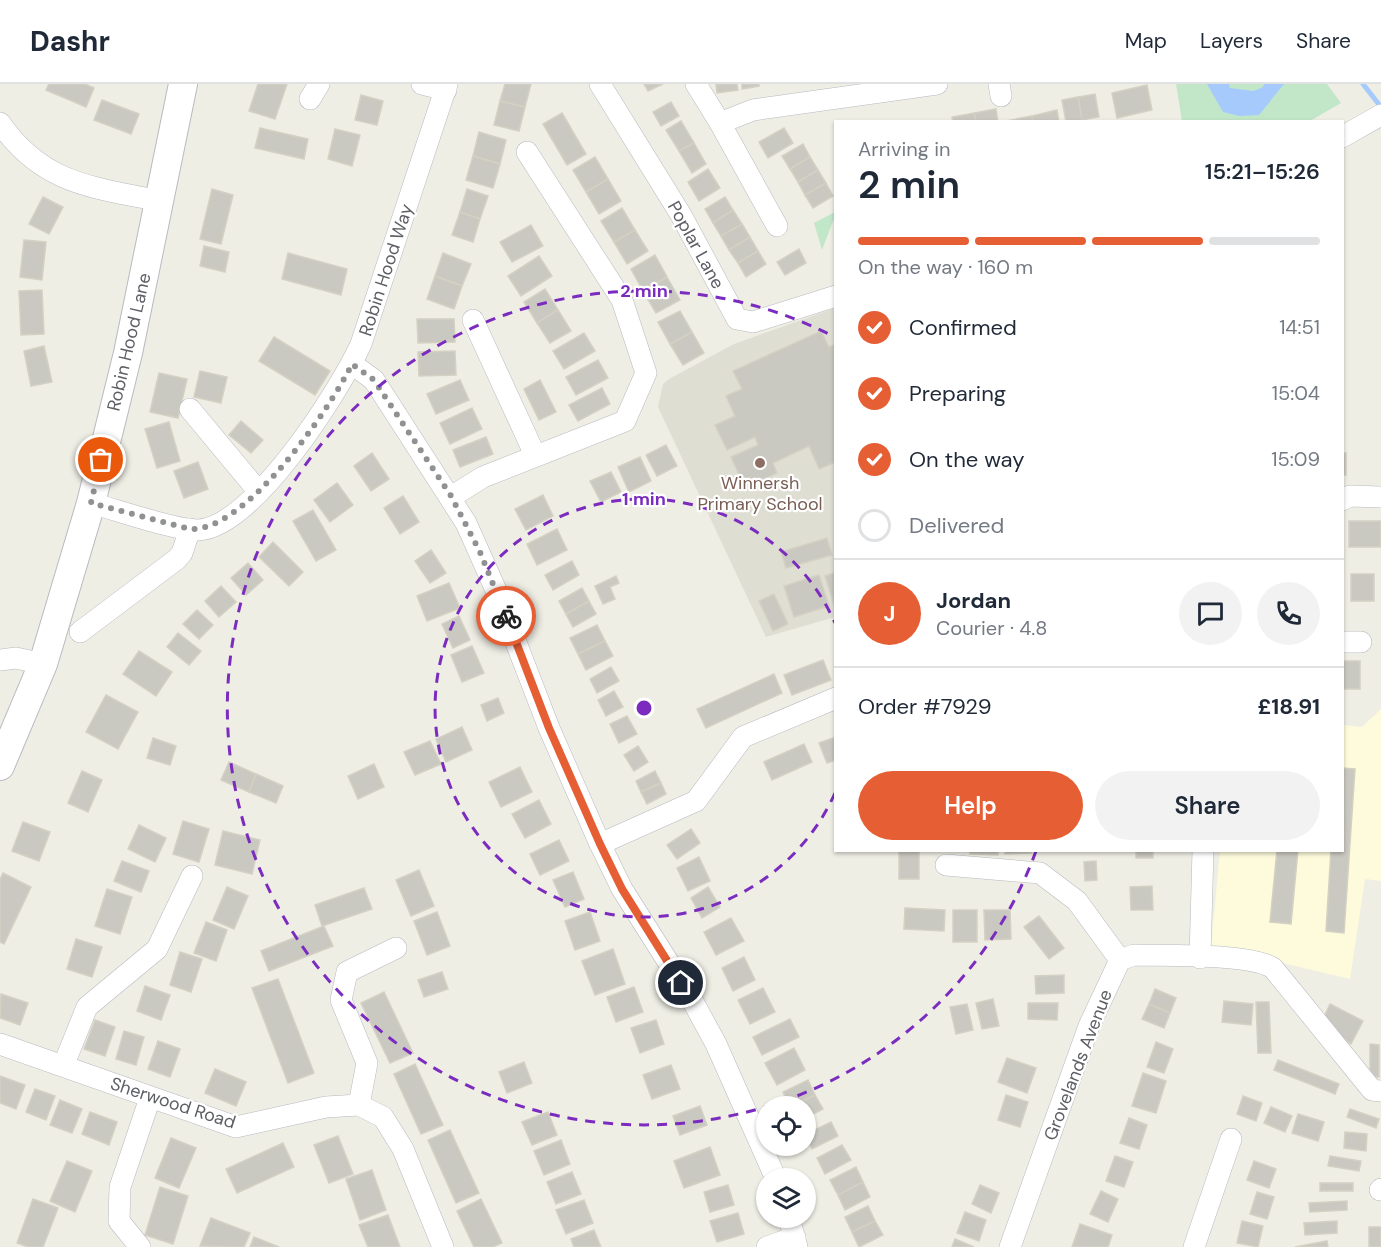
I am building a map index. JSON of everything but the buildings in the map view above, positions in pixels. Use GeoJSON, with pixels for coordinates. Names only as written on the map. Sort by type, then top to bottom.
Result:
{"type":"FeatureCollection","features":[{"type":"Feature","properties":{"kind":"main road","name":"Robin Hood Lane"},"geometry":{"type":"LineString","coordinates":[[0,766],[43,664],[91,503],[128,353],[183,84]]}},
{"type":"Feature","properties":{"kind":"street"},"geometry":{"type":"LineString","coordinates":[[422,84],[447,87]]}},
{"type":"Feature","properties":{"kind":"street","name":"Poplar Lane"},"geometry":{"type":"LineString","coordinates":[[600,84],[681,215],[737,319],[753,322],[834,297]]}},
{"type":"Feature","properties":{"kind":"street"},"geometry":{"type":"LineString","coordinates":[[696,84],[777,226]]}},
{"type":"Feature","properties":{"kind":"street"},"geometry":{"type":"LineString","coordinates":[[720,123],[753,110],[937,84]]}},
{"type":"Feature","properties":{"kind":"street","name":"Robin Hood Way"},"geometry":{"type":"LineString","coordinates":[[91,503],[190,529],[206,528],[217,524],[259,492],[310,431],[352,364],[363,339],[447,87]]}},
{"type":"Feature","properties":{"kind":"street"},"geometry":{"type":"LineString","coordinates":[[1344,136],[1377,117]]}},
{"type":"Feature","properties":{"kind":"street"},"geometry":{"type":"LineString","coordinates":[[0,123],[24,152],[52,173],[97,188],[159,201]]}},
{"type":"Feature","properties":{"kind":"street"},"geometry":{"type":"LineString","coordinates":[[451,496],[483,477],[625,421],[646,373],[622,300],[527,152]]}},
{"type":"Feature","properties":{"kind":"street"},"geometry":{"type":"LineString","coordinates":[[472,320],[535,455]]}},
{"type":"Feature","properties":{"kind":"street"},"geometry":{"type":"LineString","coordinates":[[352,364],[374,380],[451,496],[480,552],[549,728],[600,844],[622,889],[691,998],[716,1044],[771,1168]]}},
{"type":"Feature","properties":{"kind":"street"},"geometry":{"type":"LineString","coordinates":[[190,410],[259,492]]}},
{"type":"Feature","properties":{"kind":"street"},"geometry":{"type":"LineString","coordinates":[[1344,499],[1350,496],[1381,497]]}},
{"type":"Feature","properties":{"kind":"street"},"geometry":{"type":"LineString","coordinates":[[80,632],[177,559],[190,529]]}},
{"type":"Feature","properties":{"kind":"street"},"geometry":{"type":"LineString","coordinates":[[0,660],[16,658],[43,664]]}},
{"type":"Feature","properties":{"kind":"street"},"geometry":{"type":"LineString","coordinates":[[600,844],[696,801],[743,737],[834,699]]}},
{"type":"Feature","properties":{"kind":"street"},"geometry":{"type":"LineString","coordinates":[[1200,958],[1203,852]]}},
{"type":"Feature","properties":{"kind":"street"},"geometry":{"type":"LineString","coordinates":[[946,866],[1040,873],[1077,901],[1120,960],[1134,955],[1250,959],[1273,968],[1371,1090],[1381,1091]]}},
{"type":"Feature","properties":{"kind":"street"},"geometry":{"type":"LineString","coordinates":[[64,1064],[87,1007],[157,949],[192,876]]}},
{"type":"Feature","properties":{"kind":"street"},"geometry":{"type":"LineString","coordinates":[[396,948],[347,972],[341,1000],[367,1063],[359,1105],[383,1117],[403,1149],[443,1247]]}},
{"type":"Feature","properties":{"kind":"street","name":"Grovelands Avenue"},"geometry":{"type":"LineString","coordinates":[[1010,1247],[1089,1026],[1120,960]]}},
{"type":"Feature","properties":{"kind":"street","name":"Sherwood Road"},"geometry":{"type":"LineString","coordinates":[[0,1044],[64,1064],[150,1098],[236,1127],[326,1107],[359,1105]]}},
{"type":"Feature","properties":{"kind":"street"},"geometry":{"type":"LineString","coordinates":[[140,1247],[119,1221],[120,1187],[150,1098]]}},
{"type":"Feature","properties":{"kind":"street"},"geometry":{"type":"LineString","coordinates":[[1194,1247],[1220,1198],[1231,1139]]}},
{"type":"Feature","properties":{"kind":"street"},"geometry":{"type":"LineString","coordinates":[[767,1247],[794,1234]]}},
{"type":"Feature","properties":{"kind":"shaded area","name":"Winnersh Primary School"},"geometry":{"type":"Polygon","coordinates":[[[834,308],[834,617],[766,637],[658,407],[663,384],[669,379],[734,344],[834,308]]]}},
{"type":"Feature","properties":{"kind":"shaded area"},"geometry":{"type":"Polygon","coordinates":[[[1381,709],[1381,881],[1365,879],[1350,979],[1211,946],[1220,852],[1344,852],[1344,725],[1362,727],[1381,709]]]}},
{"type":"Feature","properties":{"kind":"green space"},"geometry":{"type":"Polygon","coordinates":[[[1176,84],[1327,84],[1341,103],[1312,120],[1182,120],[1176,84]]]}},
{"type":"Feature","properties":{"kind":"green space"},"geometry":{"type":"Polygon","coordinates":[[[834,213],[834,219],[822,250],[814,223],[834,213]]]}},
{"type":"Feature","properties":{"kind":"water"},"geometry":{"type":"Polygon","coordinates":[[[1207,84],[1229,84],[1230,88],[1254,91],[1263,87],[1264,84],[1284,84],[1259,115],[1239,116],[1223,112],[1207,84]]]}},
{"type":"Feature","properties":{"kind":"waterway"},"geometry":{"type":"LineString","coordinates":[[1363,84],[1381,107]]}},
{"type":"Feature","properties":{"kind":"way so far"},"geometry":{"type":"LineString","coordinates":[[101,460],[91,503],[190,529],[199,530],[217,524],[259,492],[310,431],[345,379],[352,364],[374,380],[451,496],[480,552],[506,616]]}},
{"type":"Feature","properties":{"kind":"place","name":"Winnersh Primary School"},"geometry":{"type":"Point","coordinates":[760,463]}},
{"type":"Feature","properties":{"kind":"route"},"geometry":{"type":"LineString","coordinates":[[506,616],[549,728],[600,844],[622,889],[681,983]]}}]}
